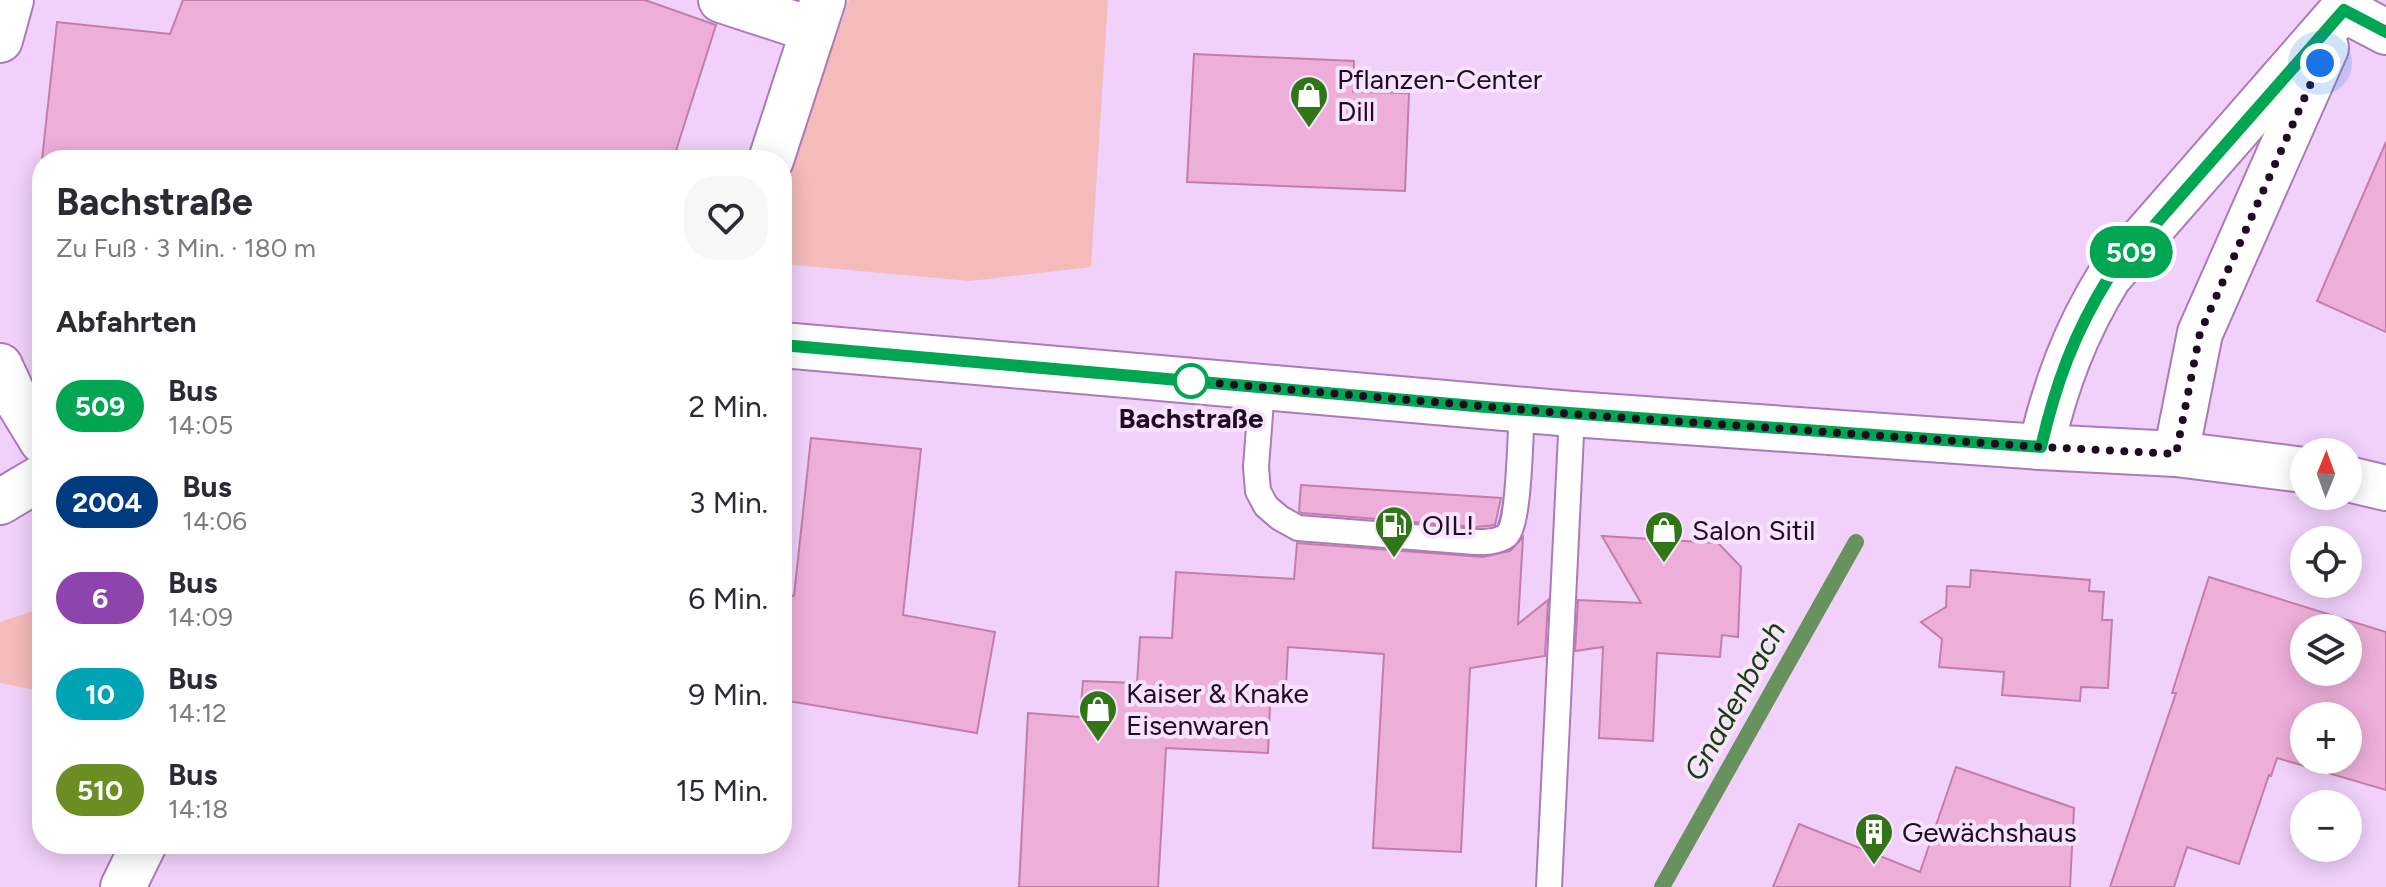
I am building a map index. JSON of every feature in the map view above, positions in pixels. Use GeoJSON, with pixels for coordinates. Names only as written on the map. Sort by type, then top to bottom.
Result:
{"type":"FeatureCollection","features":[{"type":"Feature","properties":{"kind":"main road"},"geometry":{"type":"LineString","coordinates":[[0,40],[11,0]]}},
{"type":"Feature","properties":{"kind":"main road"},"geometry":{"type":"LineString","coordinates":[[721,0],[818,15],[774,150]]}},
{"type":"Feature","properties":{"kind":"main road"},"geometry":{"type":"LineString","coordinates":[[2347,5],[2386,32]]}},
{"type":"Feature","properties":{"kind":"main road"},"geometry":{"type":"LineString","coordinates":[[2041,447],[2055,387],[2086,314],[2109,277],[2347,5]]}},
{"type":"Feature","properties":{"kind":"main road"},"geometry":{"type":"LineString","coordinates":[[2176,454],[2200,333],[2347,5]]}},
{"type":"Feature","properties":{"kind":"main road"},"geometry":{"type":"LineString","coordinates":[[792,346],[1572,414],[2176,454],[2290,468]]}},
{"type":"Feature","properties":{"kind":"main road"},"geometry":{"type":"LineString","coordinates":[[0,366],[32,425]]}},
{"type":"Feature","properties":{"kind":"main road"},"geometry":{"type":"LineString","coordinates":[[2362,482],[2386,488]]}},
{"type":"Feature","properties":{"kind":"main road"},"geometry":{"type":"LineString","coordinates":[[0,502],[32,483]]}},
{"type":"Feature","properties":{"kind":"main road"},"geometry":{"type":"LineString","coordinates":[[123,887],[139,854]]}},
{"type":"Feature","properties":{"kind":"lane"},"geometry":{"type":"LineString","coordinates":[[1262,388],[1256,467],[1258,491],[1266,506],[1298,528],[1475,542],[1494,541],[1506,536],[1513,527],[1522,410]]}},
{"type":"Feature","properties":{"kind":"lane"},"geometry":{"type":"LineString","coordinates":[[1549,887],[1572,414]]}},
{"type":"Feature","properties":{"kind":"shaded area"},"geometry":{"type":"Polygon","coordinates":[[[849,0],[1108,0],[1091,267],[970,281],[792,265],[792,167],[849,0]]]}},
{"type":"Feature","properties":{"kind":"shaded area"},"geometry":{"type":"Polygon","coordinates":[[[32,611],[32,689],[0,683],[0,622],[32,611]]]}},
{"type":"Feature","properties":{"kind":"building"},"geometry":{"type":"Polygon","coordinates":[[[183,0],[645,0],[716,25],[676,150],[43,150],[57,22],[170,34],[183,0]]]}},
{"type":"Feature","properties":{"kind":"building"},"geometry":{"type":"Polygon","coordinates":[[[1194,54],[1354,61],[1353,92],[1409,93],[1405,191],[1187,182],[1194,54]]]}},
{"type":"Feature","properties":{"kind":"building"},"geometry":{"type":"Polygon","coordinates":[[[2386,142],[2386,332],[2317,301],[2386,142]]]}},
{"type":"Feature","properties":{"kind":"building"},"geometry":{"type":"Polygon","coordinates":[[[811,438],[921,449],[903,615],[995,632],[977,733],[792,702],[794,596],[811,438]]]}},
{"type":"Feature","properties":{"kind":"building"},"geometry":{"type":"Polygon","coordinates":[[[1301,485],[1501,498],[1495,525],[1476,527],[1302,513],[1299,511],[1301,485]]]}},
{"type":"Feature","properties":{"kind":"building"},"geometry":{"type":"Polygon","coordinates":[[[1602,536],[1718,543],[1741,567],[1738,637],[1722,635],[1720,657],[1657,653],[1653,741],[1599,738],[1603,647],[1575,651],[1578,600],[1641,603],[1602,536]]]}},
{"type":"Feature","properties":{"kind":"building"},"geometry":{"type":"Polygon","coordinates":[[[1523,537],[1518,624],[1548,600],[1545,656],[1470,668],[1461,852],[1373,848],[1384,654],[1288,647],[1285,705],[1270,705],[1268,753],[1166,748],[1158,887],[1019,887],[1028,713],[1080,717],[1083,681],[1137,683],[1140,637],[1172,638],[1176,572],[1294,579],[1297,543],[1483,557],[1510,551],[1523,537]]]}},
{"type":"Feature","properties":{"kind":"building"},"geometry":{"type":"Polygon","coordinates":[[[1971,570],[2090,580],[2089,591],[2104,592],[2102,620],[2112,620],[2108,688],[2081,687],[2080,701],[2002,695],[2004,672],[1939,667],[1942,639],[1921,622],[1946,607],[1947,586],[1970,587],[1971,570]]]}},
{"type":"Feature","properties":{"kind":"building"},"geometry":{"type":"Polygon","coordinates":[[[2209,577],[2328,614],[2290,614],[2290,686],[2362,686],[2362,625],[2386,632],[2386,790],[2332,774],[2362,774],[2362,702],[2290,702],[2290,762],[2277,758],[2239,864],[2187,847],[2174,887],[2110,887],[2176,693],[2172,693],[2209,577]]]}},
{"type":"Feature","properties":{"kind":"building"},"geometry":{"type":"Polygon","coordinates":[[[1956,767],[2074,808],[2070,887],[1773,887],[1799,824],[1920,872],[1956,767]]]}},
{"type":"Feature","properties":{"kind":"waterway","name":"Gnadenbach"},"geometry":{"type":"LineString","coordinates":[[1662,887],[1856,542]]}},
{"type":"Feature","properties":{"kind":"bus line","name":"509"},"geometry":{"type":"LineString","coordinates":[[792,346],[1486,407],[2041,447],[2055,387],[2086,314],[2109,277],[2344,10],[2386,32]]}},
{"type":"Feature","properties":{"kind":"place","name":"Pflanzen-Center Dill"},"geometry":{"type":"Point","coordinates":[1309,129]}},
{"type":"Feature","properties":{"kind":"place","name":"Bachstraße"},"geometry":{"type":"Point","coordinates":[1191,381]}},
{"type":"Feature","properties":{"kind":"place","name":"OIL!"},"geometry":{"type":"Point","coordinates":[1394,559]}},
{"type":"Feature","properties":{"kind":"place","name":"Salon Sitil"},"geometry":{"type":"Point","coordinates":[1664,564]}},
{"type":"Feature","properties":{"kind":"place","name":"Kaiser & Knake Eisenwaren"},"geometry":{"type":"Point","coordinates":[1098,743]}},
{"type":"Feature","properties":{"kind":"place","name":"Gewächshaus"},"geometry":{"type":"Point","coordinates":[1874,866]}},
{"type":"Feature","properties":{"kind":"route"},"geometry":{"type":"LineString","coordinates":[[1191,381],[1572,414],[2176,454],[2200,333],[2320,63]]}}]}
